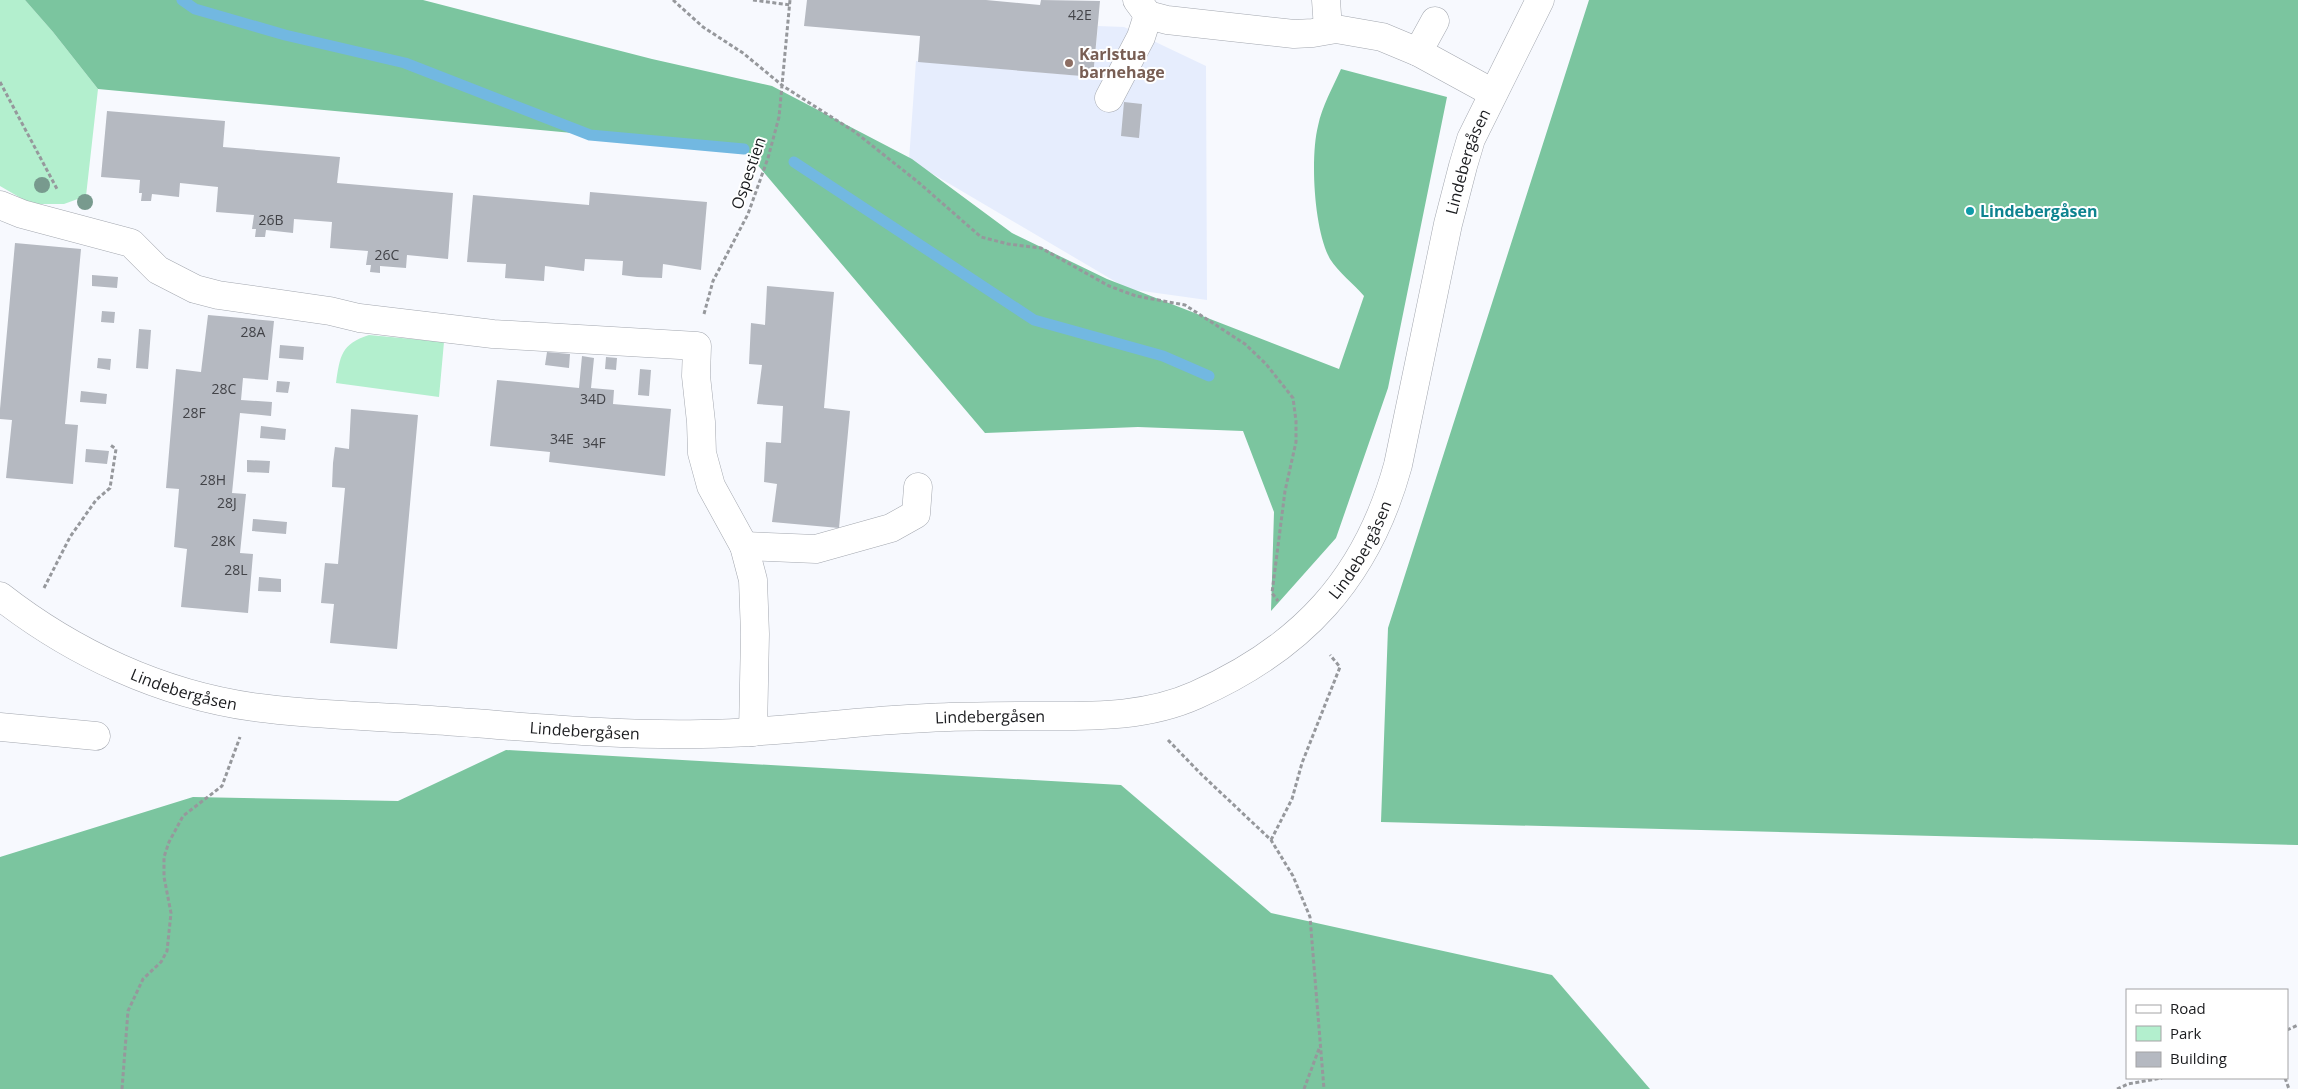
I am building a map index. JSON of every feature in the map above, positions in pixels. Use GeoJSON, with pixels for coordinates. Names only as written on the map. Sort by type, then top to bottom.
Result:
{"type":"FeatureCollection","features":[{"type":"Feature","properties":{"kind":"street"},"geometry":{"type":"LineString","coordinates":[[1326,0],[1328,29]]}},
{"type":"Feature","properties":{"kind":"street","name":"Lindebergåsen"},"geometry":{"type":"LineString","coordinates":[[0,596],[56,636],[113,665],[175,690],[252,707],[628,733],[700,734],[754,732],[922,718],[1107,716],[1139,711],[1192,697],[1250,668],[1310,623],[1348,578],[1364,551],[1390,494],[1400,456],[1448,224],[1463,166],[1472,139],[1493,93],[1540,0]]}},
{"type":"Feature","properties":{"kind":"street"},"geometry":{"type":"LineString","coordinates":[[1109,98],[1142,37],[1143,8],[1167,20],[1293,45],[1313,34],[1328,29],[1382,37],[1418,52],[1493,93]]}},
{"type":"Feature","properties":{"kind":"street"},"geometry":{"type":"LineString","coordinates":[[1418,52],[1435,21]]}},
{"type":"Feature","properties":{"kind":"street"},"geometry":{"type":"LineString","coordinates":[[0,205],[22,214],[131,243],[158,270],[195,289],[218,295],[330,311],[359,318],[493,334],[697,346],[696,376],[702,453],[711,486],[744,546],[752,580],[755,634],[754,732]]}},
{"type":"Feature","properties":{"kind":"street"},"geometry":{"type":"LineString","coordinates":[[744,546],[816,549],[891,528],[916,514],[918,488]]}},
{"type":"Feature","properties":{"kind":"street"},"geometry":{"type":"LineString","coordinates":[[0,727],[96,736]]}},
{"type":"Feature","properties":{"kind":"path"},"geometry":{"type":"LineString","coordinates":[[673,0],[704,27],[743,53],[783,86],[855,132],[918,182],[981,237],[1008,244],[1041,248],[1109,286],[1136,296],[1185,305],[1245,344],[1266,364],[1293,398],[1296,421],[1296,442],[1285,490],[1272,593],[1278,601]]}},
{"type":"Feature","properties":{"kind":"path"},"geometry":{"type":"LineString","coordinates":[[754,0],[790,2]]}},
{"type":"Feature","properties":{"kind":"path","name":"Ospestien"},"geometry":{"type":"LineString","coordinates":[[697,346],[707,300],[714,281],[748,214],[768,158],[779,117],[790,2]]}},
{"type":"Feature","properties":{"kind":"path"},"geometry":{"type":"LineString","coordinates":[[0,82],[46,165],[64,204],[68,227]]}},
{"type":"Feature","properties":{"kind":"path"},"geometry":{"type":"LineString","coordinates":[[25,615],[51,577],[70,537],[96,500],[110,488],[116,449],[109,444]]}},
{"type":"Feature","properties":{"kind":"path"},"geometry":{"type":"LineString","coordinates":[[1272,840],[1292,800],[1302,764],[1340,667],[1330,655]]}},
{"type":"Feature","properties":{"kind":"path"},"geometry":{"type":"LineString","coordinates":[[122,1089],[128,1011],[143,980],[161,962],[167,951],[171,913],[164,877],[164,857],[183,816],[222,786],[252,707]]}},
{"type":"Feature","properties":{"kind":"path"},"geometry":{"type":"LineString","coordinates":[[1139,711],[1201,774],[1272,840],[1293,876],[1310,916],[1324,1089]]}},
{"type":"Feature","properties":{"kind":"path"},"geometry":{"type":"LineString","coordinates":[[1304,1089],[1321,1043]]}},
{"type":"Feature","properties":{"kind":"path"},"geometry":{"type":"LineString","coordinates":[[2118,1089],[2128,1084],[2156,1079]]}},
{"type":"Feature","properties":{"kind":"shaded area"},"geometry":{"type":"Polygon","coordinates":[[[1098,26],[1124,27],[1206,66],[1207,300],[1128,289],[909,160],[916,61],[1093,77],[1098,26]]]}},
{"type":"Feature","properties":{"kind":"green space"},"geometry":{"type":"Polygon","coordinates":[[[0,0],[25,0],[98,89],[86,196],[64,204],[31,204],[0,186],[0,0]]]}},
{"type":"Feature","properties":{"kind":"green space"},"geometry":{"type":"Polygon","coordinates":[[[25,0],[423,0],[652,59],[772,86],[912,159],[1012,233],[1107,279],[1339,369],[1364,296],[1337,269],[1330,259],[1320,230],[1315,194],[1314,156],[1318,126],[1325,104],[1341,69],[1447,97],[1388,388],[1336,538],[1271,611],[1274,512],[1243,431],[1138,427],[985,433],[744,149],[98,89],[25,0]]]}},
{"type":"Feature","properties":{"kind":"green space"},"geometry":{"type":"Polygon","coordinates":[[[1589,0],[2298,0],[2298,845],[1381,822],[1388,628],[1589,0]]]}},
{"type":"Feature","properties":{"kind":"green space"},"geometry":{"type":"Polygon","coordinates":[[[369,335],[444,342],[439,397],[336,383],[341,358],[347,347],[353,342],[369,335]]]}},
{"type":"Feature","properties":{"kind":"green space"},"geometry":{"type":"Polygon","coordinates":[[[506,750],[1121,785],[1271,913],[1552,975],[1650,1089],[0,1089],[0,857],[193,797],[398,801],[506,750]]]}},
{"type":"Feature","properties":{"kind":"building"},"geometry":{"type":"Polygon","coordinates":[[[807,0],[986,0],[1040,5],[1041,0],[1100,1],[1093,77],[918,62],[920,36],[804,26],[807,0]]]}},
{"type":"Feature","properties":{"kind":"building"},"geometry":{"type":"Polygon","coordinates":[[[1124,102],[1142,104],[1139,138],[1121,136],[1124,102]]]}},
{"type":"Feature","properties":{"kind":"building"},"geometry":{"type":"Polygon","coordinates":[[[107,111],[225,121],[223,147],[340,157],[337,183],[453,193],[448,259],[407,255],[406,268],[380,266],[380,273],[370,272],[371,265],[366,265],[368,251],[330,248],[332,222],[294,219],[293,233],[266,230],[265,237],[255,237],[256,229],[252,229],[254,215],[216,212],[218,187],[180,183],[179,197],[152,194],[151,201],[141,201],[142,193],[139,193],[140,180],[101,177],[107,111]]]}},
{"type":"Feature","properties":{"kind":"building"},"geometry":{"type":"Polygon","coordinates":[[[590,192],[707,202],[701,270],[663,264],[662,278],[637,277],[622,275],[623,261],[585,259],[584,271],[545,266],[544,281],[505,278],[506,264],[467,262],[473,195],[589,205],[590,192]]]}},
{"type":"Feature","properties":{"kind":"building"},"geometry":{"type":"Polygon","coordinates":[[[15,243],[81,249],[65,424],[78,425],[73,484],[6,478],[12,420],[0,419],[0,409],[15,243]]]}},
{"type":"Feature","properties":{"kind":"building"},"geometry":{"type":"Polygon","coordinates":[[[92,275],[118,277],[117,288],[92,286],[92,275]]]}},
{"type":"Feature","properties":{"kind":"building"},"geometry":{"type":"Polygon","coordinates":[[[767,286],[834,292],[824,408],[850,411],[839,528],[772,522],[777,484],[764,482],[766,442],[781,443],[783,406],[757,404],[762,365],[749,364],[751,323],[765,325],[767,286]]]}},
{"type":"Feature","properties":{"kind":"building"},"geometry":{"type":"Polygon","coordinates":[[[102,311],[115,312],[114,323],[101,322],[102,311]]]}},
{"type":"Feature","properties":{"kind":"building"},"geometry":{"type":"Polygon","coordinates":[[[208,315],[274,321],[268,380],[243,378],[241,400],[272,402],[271,416],[240,413],[232,493],[246,494],[240,553],[253,554],[248,613],[181,607],[187,549],[174,547],[179,489],[166,488],[176,369],[201,372],[208,315]]]}},
{"type":"Feature","properties":{"kind":"building"},"geometry":{"type":"Polygon","coordinates":[[[139,329],[151,330],[148,369],[136,368],[139,329]]]}},
{"type":"Feature","properties":{"kind":"building"},"geometry":{"type":"Polygon","coordinates":[[[280,345],[304,347],[303,360],[279,358],[280,345]]]}},
{"type":"Feature","properties":{"kind":"building"},"geometry":{"type":"Polygon","coordinates":[[[547,352],[570,354],[569,368],[545,365],[547,352]]]}},
{"type":"Feature","properties":{"kind":"building"},"geometry":{"type":"Polygon","coordinates":[[[582,356],[594,358],[591,388],[614,390],[613,404],[671,409],[665,476],[549,462],[550,452],[490,446],[497,380],[579,388],[582,356]]]}},
{"type":"Feature","properties":{"kind":"building"},"geometry":{"type":"Polygon","coordinates":[[[606,357],[617,358],[616,370],[605,369],[606,357]]]}},
{"type":"Feature","properties":{"kind":"building"},"geometry":{"type":"Polygon","coordinates":[[[98,358],[111,359],[110,370],[97,368],[98,358]]]}},
{"type":"Feature","properties":{"kind":"building"},"geometry":{"type":"Polygon","coordinates":[[[640,369],[651,370],[649,396],[638,395],[640,369]]]}},
{"type":"Feature","properties":{"kind":"building"},"geometry":{"type":"Polygon","coordinates":[[[277,381],[290,382],[288,393],[276,392],[277,381]]]}},
{"type":"Feature","properties":{"kind":"building"},"geometry":{"type":"Polygon","coordinates":[[[81,391],[107,394],[106,404],[80,402],[81,391]]]}},
{"type":"Feature","properties":{"kind":"building"},"geometry":{"type":"Polygon","coordinates":[[[351,409],[418,415],[397,649],[330,643],[334,604],[321,603],[325,563],[338,564],[345,488],[332,487],[333,463],[335,447],[349,449],[351,409]]]}},
{"type":"Feature","properties":{"kind":"building"},"geometry":{"type":"Polygon","coordinates":[[[261,426],[286,429],[285,440],[260,438],[261,426]]]}},
{"type":"Feature","properties":{"kind":"building"},"geometry":{"type":"Polygon","coordinates":[[[86,449],[109,451],[107,464],[85,462],[86,449]]]}},
{"type":"Feature","properties":{"kind":"building"},"geometry":{"type":"Polygon","coordinates":[[[247,460],[270,461],[269,473],[247,472],[247,460]]]}},
{"type":"Feature","properties":{"kind":"building"},"geometry":{"type":"Polygon","coordinates":[[[253,519],[287,522],[286,534],[252,531],[253,519]]]}},
{"type":"Feature","properties":{"kind":"building"},"geometry":{"type":"Polygon","coordinates":[[[259,577],[281,579],[281,592],[258,591],[259,577]]]}},
{"type":"Feature","properties":{"kind":"waterway"},"geometry":{"type":"LineString","coordinates":[[182,0],[195,9],[285,35],[405,63],[590,135],[744,149]]}},
{"type":"Feature","properties":{"kind":"waterway"},"geometry":{"type":"LineString","coordinates":[[794,162],[1034,320],[1163,356],[1209,376]]}},
{"type":"Feature","properties":{"kind":"place","name":"Karlstua barnehage"},"geometry":{"type":"Point","coordinates":[1069,63]}},
{"type":"Feature","properties":{"kind":"place","name":"Lindebergåsen"},"geometry":{"type":"Point","coordinates":[1970,211]}}]}
